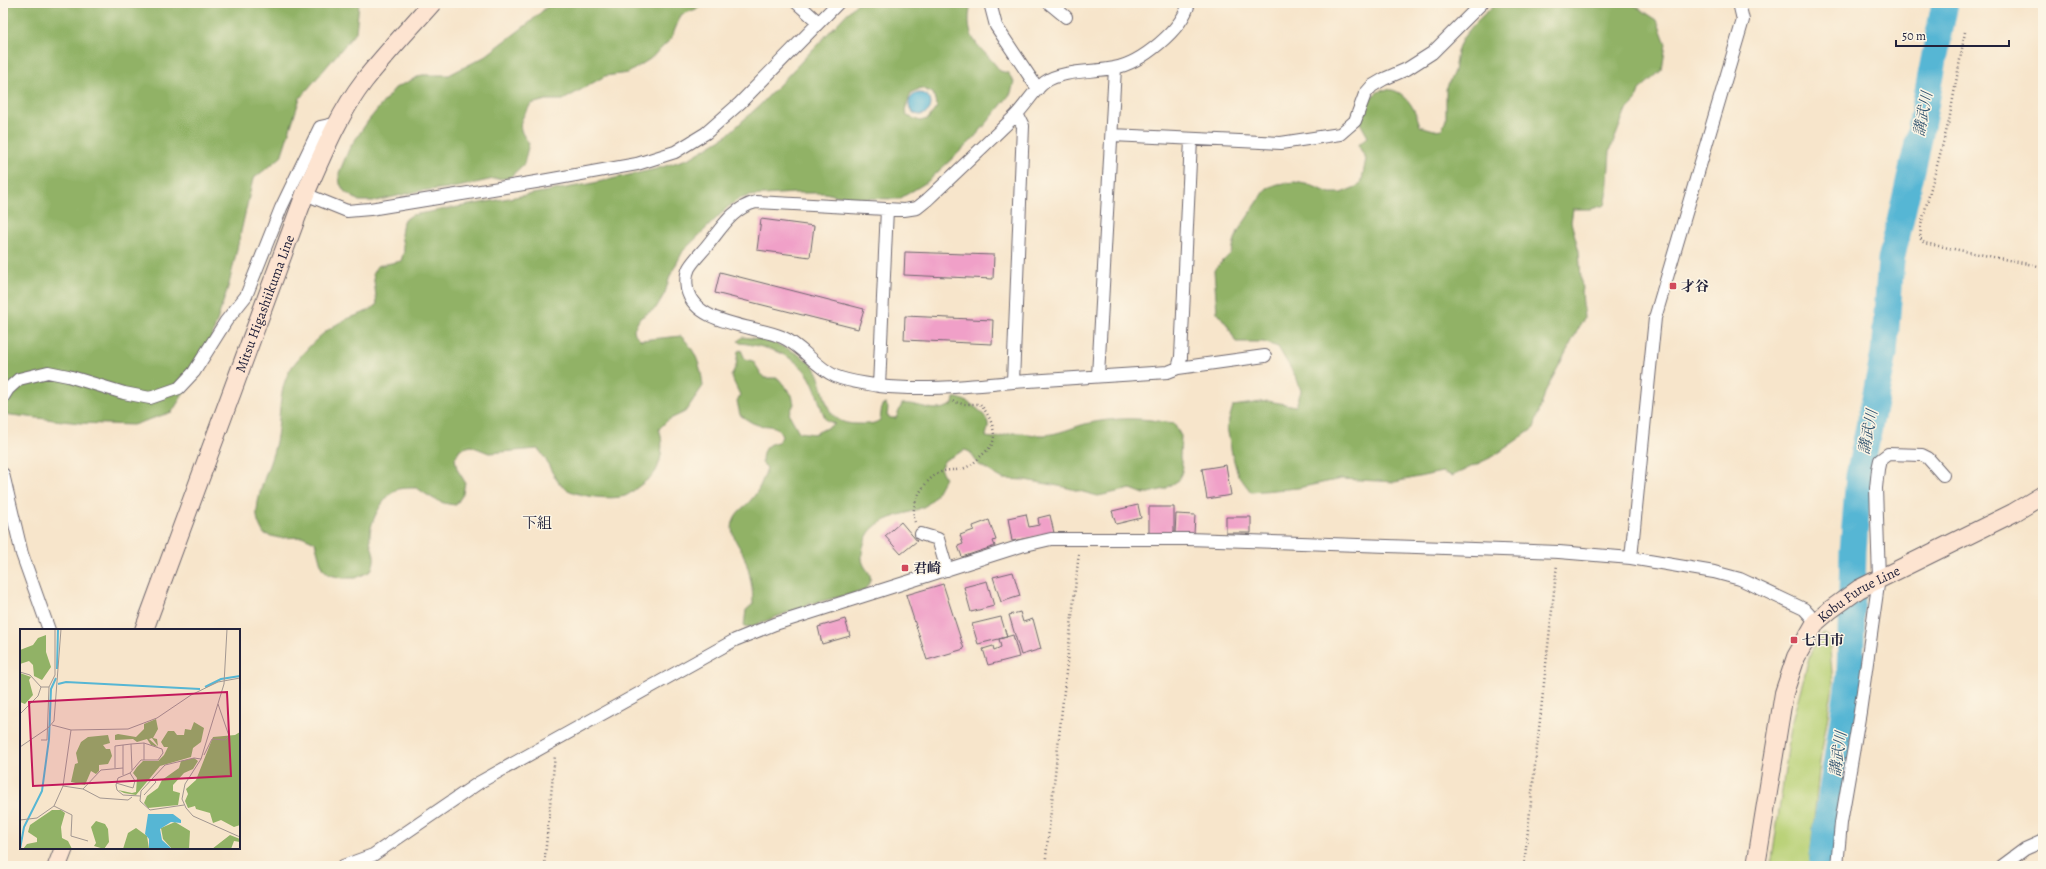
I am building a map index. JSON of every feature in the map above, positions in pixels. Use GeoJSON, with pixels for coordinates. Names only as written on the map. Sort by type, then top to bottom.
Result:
{"type":"FeatureCollection","features":[{"type":"Feature","properties":{"kind":"main road","name":"Mitsu Higashiikuma Line"},"geometry":{"type":"LineString","coordinates":[[144,629],[305,194],[338,123],[363,82],[432,3]]}},
{"type":"Feature","properties":{"kind":"main road","name":"Kobu Furue Line"},"geometry":{"type":"LineString","coordinates":[[1756,866],[1784,693],[1796,657],[1816,622],[1830,610],[1876,580],[2006,516],[2043,495]]}},
{"type":"Feature","properties":{"kind":"main road"},"geometry":{"type":"LineString","coordinates":[[57,866],[64,849]]}},
{"type":"Feature","properties":{"kind":"street"},"geometry":{"type":"LineString","coordinates":[[797,3],[818,22]]}},
{"type":"Feature","properties":{"kind":"street"},"geometry":{"type":"LineString","coordinates":[[305,194],[348,211],[370,209],[629,165],[675,152],[706,133],[740,103],[838,3]]}},
{"type":"Feature","properties":{"kind":"street"},"geometry":{"type":"LineString","coordinates":[[990,3],[996,26],[1038,88]]}},
{"type":"Feature","properties":{"kind":"street"},"geometry":{"type":"LineString","coordinates":[[1049,3],[1066,17]]}},
{"type":"Feature","properties":{"kind":"street"},"geometry":{"type":"LineString","coordinates":[[1189,3],[1184,17],[1166,37],[1146,53],[1130,63],[1115,68],[1059,76],[1046,81],[1038,88],[1017,114],[917,208],[904,210],[756,202],[743,205],[731,217],[688,269],[686,284],[689,299],[699,310],[716,318],[781,337],[796,345],[820,366],[835,376],[879,386],[915,389],[944,388],[1168,372],[1178,368],[1265,356]]}},
{"type":"Feature","properties":{"kind":"street"},"geometry":{"type":"LineString","coordinates":[[1112,135],[1281,143],[1340,134],[1354,122],[1366,94],[1372,86],[1407,69],[1432,53],[1482,3]]}},
{"type":"Feature","properties":{"kind":"street"},"geometry":{"type":"LineString","coordinates":[[1631,558],[1655,318],[1742,20],[1739,3]]}},
{"type":"Feature","properties":{"kind":"street"},"geometry":{"type":"LineString","coordinates":[[1098,376],[1115,68]]}},
{"type":"Feature","properties":{"kind":"street"},"geometry":{"type":"LineString","coordinates":[[1013,382],[1023,126],[1017,114]]}},
{"type":"Feature","properties":{"kind":"street"},"geometry":{"type":"LineString","coordinates":[[3,397],[8,389],[19,379],[48,372],[68,376],[124,393],[150,398],[179,388],[194,372],[226,321],[246,296],[281,208],[320,127],[338,123]]}},
{"type":"Feature","properties":{"kind":"street"},"geometry":{"type":"LineString","coordinates":[[1178,368],[1181,342],[1190,139]]}},
{"type":"Feature","properties":{"kind":"street"},"geometry":{"type":"LineString","coordinates":[[879,386],[887,209]]}},
{"type":"Feature","properties":{"kind":"street"},"geometry":{"type":"LineString","coordinates":[[1837,866],[1841,823],[1860,712],[1876,580],[1876,488],[1880,460],[1892,453],[1922,455],[1928,458],[1943,475]]}},
{"type":"Feature","properties":{"kind":"street"},"geometry":{"type":"LineString","coordinates":[[3,474],[22,554],[49,629]]}},
{"type":"Feature","properties":{"kind":"street"},"geometry":{"type":"LineString","coordinates":[[921,534],[938,539],[947,570]]}},
{"type":"Feature","properties":{"kind":"street"},"geometry":{"type":"LineString","coordinates":[[343,866],[373,855],[480,782],[556,738],[622,704],[668,676],[735,640],[775,624],[1038,541],[1051,539],[1188,539],[1559,552],[1631,558],[1714,572],[1740,579],[1804,609],[1816,622]]}},
{"type":"Feature","properties":{"kind":"street"},"geometry":{"type":"LineString","coordinates":[[2002,866],[2025,849],[2043,841]]}},
{"type":"Feature","properties":{"kind":"path"},"geometry":{"type":"LineString","coordinates":[[1965,32],[1949,121],[1921,225],[1920,238],[1924,243],[2043,267]]}},
{"type":"Feature","properties":{"kind":"path"},"geometry":{"type":"LineString","coordinates":[[921,534],[913,517],[915,505],[922,489],[932,477],[940,472],[963,469],[972,464],[991,447],[993,438],[987,412],[980,404],[952,402],[944,388]]}},
{"type":"Feature","properties":{"kind":"path"},"geometry":{"type":"LineString","coordinates":[[1045,866],[1080,540]]}},
{"type":"Feature","properties":{"kind":"path"},"geometry":{"type":"LineString","coordinates":[[1524,866],[1559,552]]}},
{"type":"Feature","properties":{"kind":"path"},"geometry":{"type":"LineString","coordinates":[[544,866],[556,738]]}},
{"type":"Feature","properties":{"kind":"green space"},"geometry":{"type":"Polygon","coordinates":[[[3,3],[359,3],[356,32],[300,98],[281,157],[253,179],[229,284],[204,361],[172,412],[133,425],[80,423],[3,414],[3,3]]]}},
{"type":"Feature","properties":{"kind":"green space"},"geometry":{"type":"Polygon","coordinates":[[[551,3],[711,3],[681,15],[671,39],[650,59],[628,73],[605,76],[563,100],[546,100],[531,104],[522,119],[521,124],[522,132],[529,143],[524,164],[509,178],[493,179],[458,187],[419,191],[376,201],[359,201],[345,192],[340,184],[339,173],[349,149],[368,121],[395,88],[422,75],[449,75],[484,57],[529,23],[551,3]]]}},
{"type":"Feature","properties":{"kind":"green space"},"geometry":{"type":"Polygon","coordinates":[[[857,3],[971,3],[969,27],[971,35],[975,42],[1000,71],[1008,73],[1014,82],[1011,93],[970,142],[927,182],[899,199],[848,198],[825,193],[749,196],[739,199],[728,207],[683,251],[670,276],[665,293],[656,308],[640,318],[634,329],[635,334],[641,340],[681,336],[686,341],[697,359],[703,386],[685,412],[668,420],[659,429],[661,434],[662,450],[656,471],[629,494],[619,497],[605,498],[588,496],[568,490],[558,482],[546,459],[538,449],[489,453],[471,446],[460,449],[455,458],[457,469],[465,482],[463,494],[456,505],[440,502],[417,488],[398,489],[383,502],[372,523],[370,540],[374,559],[371,571],[356,578],[343,578],[330,575],[322,568],[315,542],[304,537],[279,538],[264,534],[257,517],[258,503],[275,446],[280,404],[284,383],[288,373],[294,364],[326,331],[344,320],[367,311],[377,304],[373,273],[377,266],[401,261],[404,251],[401,235],[403,221],[412,215],[589,184],[656,169],[690,158],[726,136],[760,105],[857,3]],[[921,88],[911,93],[905,110],[907,116],[920,121],[928,119],[937,107],[933,93],[921,88]]]}},
{"type":"Feature","properties":{"kind":"green space"},"geometry":{"type":"Polygon","coordinates":[[[1496,3],[1631,3],[1657,20],[1666,44],[1662,70],[1639,90],[1636,101],[1625,112],[1610,151],[1605,205],[1591,209],[1573,209],[1571,222],[1579,251],[1584,318],[1546,390],[1534,428],[1494,456],[1452,476],[1442,472],[1395,482],[1341,479],[1298,488],[1251,492],[1238,475],[1232,454],[1227,427],[1233,406],[1268,401],[1296,406],[1301,391],[1297,379],[1278,347],[1263,342],[1236,342],[1228,326],[1217,312],[1214,270],[1231,253],[1238,231],[1267,188],[1278,184],[1295,182],[1310,185],[1330,193],[1341,193],[1358,186],[1362,179],[1366,159],[1358,145],[1368,137],[1359,121],[1362,104],[1378,92],[1390,90],[1403,95],[1412,107],[1420,126],[1434,130],[1442,129],[1446,120],[1446,89],[1454,71],[1457,52],[1462,39],[1474,24],[1496,3]]]}},
{"type":"Feature","properties":{"kind":"green space"},"geometry":{"type":"Polygon","coordinates":[[[742,337],[769,342],[786,348],[803,357],[816,371],[830,410],[836,418],[845,423],[867,424],[877,422],[880,420],[882,405],[886,404],[888,408],[887,416],[896,418],[902,404],[940,409],[953,404],[954,398],[958,398],[969,403],[984,415],[988,426],[986,437],[990,438],[1013,433],[1040,435],[1049,434],[1085,424],[1107,420],[1152,420],[1174,424],[1181,436],[1180,458],[1183,468],[1179,480],[1165,489],[1144,494],[1131,489],[1098,496],[1064,487],[1025,480],[1003,479],[978,464],[970,452],[965,450],[945,460],[940,468],[945,478],[936,494],[928,504],[918,509],[884,520],[872,529],[864,543],[862,551],[863,563],[870,576],[868,585],[864,591],[810,604],[750,627],[744,626],[746,610],[753,604],[751,581],[747,564],[734,537],[732,527],[733,522],[740,510],[756,494],[760,485],[767,468],[762,463],[765,448],[770,444],[778,442],[782,437],[781,433],[773,426],[762,426],[755,424],[740,415],[737,401],[740,395],[731,376],[736,366],[738,351],[741,350],[745,359],[753,361],[764,378],[778,378],[792,395],[794,404],[789,414],[799,432],[814,434],[835,424],[826,420],[812,382],[807,373],[799,365],[782,354],[750,344],[740,343],[738,341],[742,337]]]}},
{"type":"Feature","properties":{"kind":"green space"},"geometry":{"type":"Polygon","coordinates":[[[1823,633],[1829,637],[1833,685],[1820,762],[1809,866],[1771,866],[1792,721],[1811,651],[1823,633]]]}},
{"type":"Feature","properties":{"kind":"water"},"geometry":{"type":"Polygon","coordinates":[[[920,93],[928,96],[931,104],[928,112],[920,115],[912,112],[909,104],[912,96],[920,93]]]}},
{"type":"Feature","properties":{"kind":"building"},"geometry":{"type":"Polygon","coordinates":[[[761,219],[814,226],[810,257],[757,250],[761,219]]]}},
{"type":"Feature","properties":{"kind":"building"},"geometry":{"type":"Polygon","coordinates":[[[905,252],[994,255],[993,279],[904,275],[905,252]]]}},
{"type":"Feature","properties":{"kind":"building"},"geometry":{"type":"Polygon","coordinates":[[[720,272],[864,309],[858,329],[715,293],[720,272]]]}},
{"type":"Feature","properties":{"kind":"building"},"geometry":{"type":"Polygon","coordinates":[[[905,316],[993,320],[992,344],[904,340],[905,316]]]}},
{"type":"Feature","properties":{"kind":"building"},"geometry":{"type":"Polygon","coordinates":[[[1226,465],[1231,495],[1207,499],[1202,469],[1226,465]]]}},
{"type":"Feature","properties":{"kind":"building"},"geometry":{"type":"Polygon","coordinates":[[[1138,505],[1141,518],[1116,524],[1112,511],[1138,505]]]}},
{"type":"Feature","properties":{"kind":"building"},"geometry":{"type":"Polygon","coordinates":[[[1149,507],[1174,507],[1174,534],[1149,534],[1149,507]]]}},
{"type":"Feature","properties":{"kind":"building"},"geometry":{"type":"Polygon","coordinates":[[[1026,514],[1029,527],[1039,525],[1038,518],[1050,515],[1054,533],[1012,541],[1008,518],[1026,514]]]}},
{"type":"Feature","properties":{"kind":"building"},"geometry":{"type":"Polygon","coordinates":[[[1176,514],[1195,515],[1194,534],[1175,534],[1176,514]]]}},
{"type":"Feature","properties":{"kind":"building"},"geometry":{"type":"Polygon","coordinates":[[[1226,517],[1251,517],[1251,533],[1226,533],[1226,517]]]}},
{"type":"Feature","properties":{"kind":"building"},"geometry":{"type":"Polygon","coordinates":[[[989,520],[996,540],[993,541],[995,546],[962,557],[958,546],[963,544],[960,535],[974,530],[973,526],[989,520]]]}},
{"type":"Feature","properties":{"kind":"building"},"geometry":{"type":"Polygon","coordinates":[[[901,522],[917,541],[901,554],[885,536],[901,522]]]}},
{"type":"Feature","properties":{"kind":"building"},"geometry":{"type":"Polygon","coordinates":[[[1013,572],[1020,596],[1001,602],[993,577],[1013,572]]]}},
{"type":"Feature","properties":{"kind":"building"},"geometry":{"type":"Polygon","coordinates":[[[987,581],[994,606],[971,612],[964,587],[987,581]]]}},
{"type":"Feature","properties":{"kind":"building"},"geometry":{"type":"Polygon","coordinates":[[[943,584],[964,649],[927,660],[906,595],[943,584]]]}},
{"type":"Feature","properties":{"kind":"building"},"geometry":{"type":"Polygon","coordinates":[[[1020,612],[1023,622],[1033,619],[1041,649],[1021,655],[1009,615],[1020,612]]]}},
{"type":"Feature","properties":{"kind":"building"},"geometry":{"type":"Polygon","coordinates":[[[1001,617],[1007,637],[978,644],[972,624],[1001,617]]]}},
{"type":"Feature","properties":{"kind":"building"},"geometry":{"type":"Polygon","coordinates":[[[845,619],[850,636],[822,644],[818,627],[845,619]]]}},
{"type":"Feature","properties":{"kind":"building"},"geometry":{"type":"Polygon","coordinates":[[[1013,635],[1019,657],[988,665],[983,649],[993,646],[994,650],[1001,647],[999,639],[1013,635]]]}},
{"type":"Feature","properties":{"kind":"waterway","name":"講武川"},"geometry":{"type":"LineString","coordinates":[[1822,866],[1827,823],[1850,675],[1853,551],[1859,476],[1884,354],[1891,260],[1917,148],[1945,3]]}},
{"type":"Feature","properties":{"kind":"place","name":"才谷"},"geometry":{"type":"Point","coordinates":[1673,286]}},
{"type":"Feature","properties":{"kind":"place","name":"君崎"},"geometry":{"type":"Point","coordinates":[905,568]}},
{"type":"Feature","properties":{"kind":"place","name":"七日市"},"geometry":{"type":"Point","coordinates":[1794,640]}},
{"type":"Feature","properties":{"kind":"district","name":"下組"},"geometry":{"type":"Point","coordinates":[537,523]}}]}
